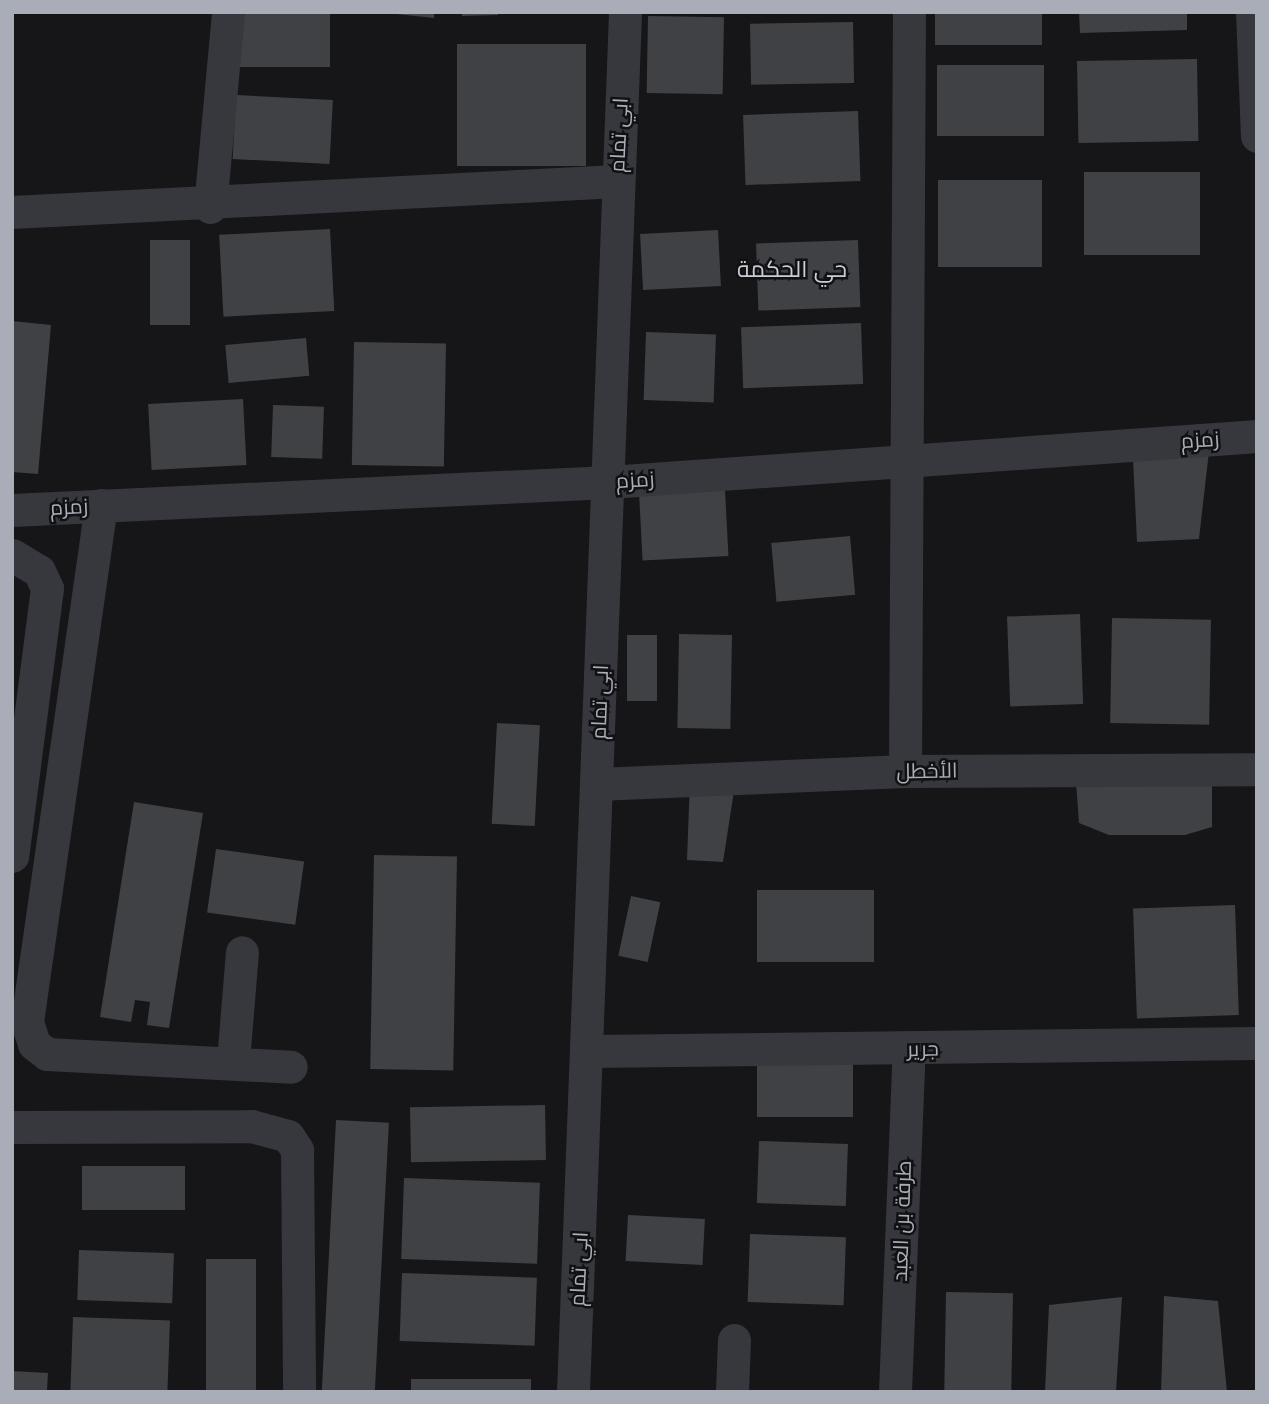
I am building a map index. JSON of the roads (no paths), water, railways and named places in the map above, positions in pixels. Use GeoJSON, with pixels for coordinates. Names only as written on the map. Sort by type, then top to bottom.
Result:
{"type":"FeatureCollection","features":[{"type":"Feature","properties":{"kind":"street"},"geometry":{"type":"LineString","coordinates":[[210,207],[228,12]]}},
{"type":"Feature","properties":{"kind":"street","name":"ابي تمام"},"geometry":{"type":"LineString","coordinates":[[573,1392],[590,1051],[617,181],[625,12]]}},
{"type":"Feature","properties":{"kind":"street"},"geometry":{"type":"LineString","coordinates":[[905,771],[909,12]]}},
{"type":"Feature","properties":{"kind":"street"},"geometry":{"type":"LineString","coordinates":[[1252,12],[1257,136]]}},
{"type":"Feature","properties":{"kind":"street"},"geometry":{"type":"LineString","coordinates":[[12,212],[210,207],[617,181]]}},
{"type":"Feature","properties":{"kind":"street","name":"زمزم"},"geometry":{"type":"LineString","coordinates":[[12,510],[609,482],[906,458],[1257,436]]}},
{"type":"Feature","properties":{"kind":"street"},"geometry":{"type":"LineString","coordinates":[[101,505],[71,699],[27,1022],[34,1044],[47,1055],[233,1061],[291,1067]]}},
{"type":"Feature","properties":{"kind":"street"},"geometry":{"type":"LineString","coordinates":[[12,555],[39,571],[47,588],[12,856]]}},
{"type":"Feature","properties":{"kind":"street"},"geometry":{"type":"LineString","coordinates":[[33,695],[71,699]]}},
{"type":"Feature","properties":{"kind":"street","name":"الأخطل"},"geometry":{"type":"LineString","coordinates":[[597,784],[905,771],[1257,769]]}},
{"type":"Feature","properties":{"kind":"street"},"geometry":{"type":"LineString","coordinates":[[233,1061],[242,952]]}},
{"type":"Feature","properties":{"kind":"street","name":"جرير"},"geometry":{"type":"LineString","coordinates":[[590,1051],[909,1050],[1257,1043]]}},
{"type":"Feature","properties":{"kind":"street","name":"طرفة بن العبد"},"geometry":{"type":"LineString","coordinates":[[895,1392],[909,1050]]}},
{"type":"Feature","properties":{"kind":"street"},"geometry":{"type":"LineString","coordinates":[[12,1128],[251,1126],[288,1136],[297,1150],[299,1392]]}},
{"type":"Feature","properties":{"kind":"street"},"geometry":{"type":"LineString","coordinates":[[732,1392],[734,1340]]}},
{"type":"Feature","properties":{"kind":"district","name":"حي الحكمة"},"geometry":{"type":"Point","coordinates":[792,269]}}]}
